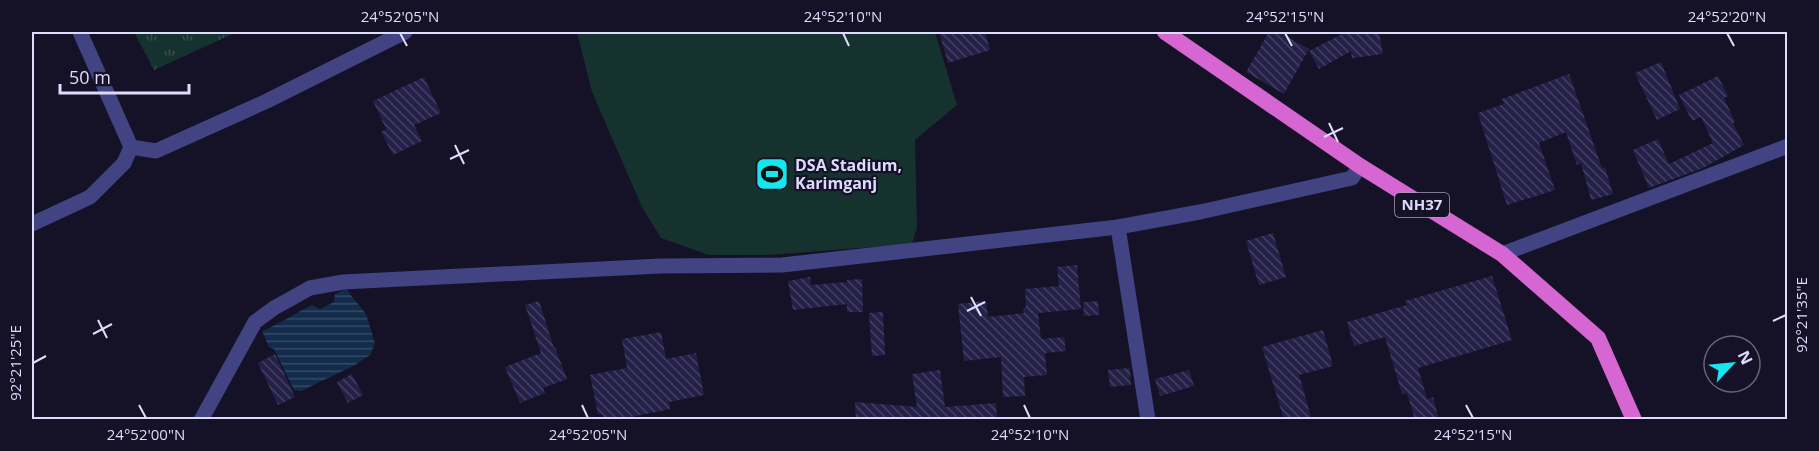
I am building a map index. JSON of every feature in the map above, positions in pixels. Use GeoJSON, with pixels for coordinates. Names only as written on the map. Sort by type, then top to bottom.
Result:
{"type":"FeatureCollection","features":[{"type":"Feature","properties":{"kind":"highway","name":"NH37"},"geometry":{"type":"LineString","coordinates":[[1165,32],[1360,166],[1502,254],[1598,338],[1634,420]]}},
{"type":"Feature","properties":{"kind":"street"},"geometry":{"type":"LineString","coordinates":[[32,224],[90,197],[124,163],[131,147],[80,32]]}},
{"type":"Feature","properties":{"kind":"street"},"geometry":{"type":"LineString","coordinates":[[131,147],[156,151],[267,101],[405,32]]}},
{"type":"Feature","properties":{"kind":"street"},"geometry":{"type":"LineString","coordinates":[[1502,254],[1788,146]]}},
{"type":"Feature","properties":{"kind":"street"},"geometry":{"type":"LineString","coordinates":[[201,420],[255,322],[274,308],[310,288],[344,282],[660,266],[782,265],[1118,228],[1211,210],[1352,178],[1360,166]]}},
{"type":"Feature","properties":{"kind":"street"},"geometry":{"type":"LineString","coordinates":[[1118,228],[1148,420]]}},
{"type":"Feature","properties":{"kind":"green space"},"geometry":{"type":"Polygon","coordinates":[[[134,32],[237,32],[154,70],[134,32]]]}},
{"type":"Feature","properties":{"kind":"green space","name":"DSA Stadium, Karimganj"},"geometry":{"type":"Polygon","coordinates":[[[577,32],[935,32],[957,105],[915,140],[917,227],[912,244],[769,255],[709,255],[661,238],[642,207],[592,92],[577,32]]]}},
{"type":"Feature","properties":{"kind":"water"},"geometry":{"type":"Polygon","coordinates":[[[346,289],[366,314],[375,343],[370,355],[355,365],[301,391],[294,390],[274,349],[269,347],[262,331],[312,305],[320,309],[334,302],[335,294],[346,289]]]}},
{"type":"Feature","properties":{"kind":"building"},"geometry":{"type":"Polygon","coordinates":[[[939,32],[985,32],[990,50],[948,63],[939,32]]]}},
{"type":"Feature","properties":{"kind":"building"},"geometry":{"type":"Polygon","coordinates":[[[1269,32],[1279,32],[1309,49],[1284,94],[1246,72],[1269,32]]]}},
{"type":"Feature","properties":{"kind":"building"},"geometry":{"type":"Polygon","coordinates":[[[1346,32],[1379,32],[1383,54],[1352,58],[1351,51],[1319,69],[1309,51],[1346,32]]]}},
{"type":"Feature","properties":{"kind":"building"},"geometry":{"type":"Polygon","coordinates":[[[1661,62],[1680,109],[1657,120],[1635,73],[1661,62]]]}},
{"type":"Feature","properties":{"kind":"building"},"geometry":{"type":"Polygon","coordinates":[[[1569,74],[1613,194],[1591,200],[1581,163],[1577,165],[1566,132],[1539,143],[1555,190],[1507,205],[1478,113],[1504,104],[1502,99],[1569,74]]]}},
{"type":"Feature","properties":{"kind":"building"},"geometry":{"type":"Polygon","coordinates":[[[1718,76],[1728,96],[1724,98],[1735,122],[1733,123],[1744,145],[1703,168],[1649,188],[1633,150],[1658,139],[1669,164],[1713,143],[1701,117],[1692,121],[1679,95],[1718,76]]]}},
{"type":"Feature","properties":{"kind":"building"},"geometry":{"type":"Polygon","coordinates":[[[424,77],[441,113],[414,125],[422,141],[393,155],[381,132],[386,129],[373,101],[424,77]]]}},
{"type":"Feature","properties":{"kind":"building"},"geometry":{"type":"Polygon","coordinates":[[[1273,233],[1286,277],[1259,285],[1246,241],[1273,233]]]}},
{"type":"Feature","properties":{"kind":"building"},"geometry":{"type":"Polygon","coordinates":[[[1077,265],[1081,309],[1038,313],[1041,339],[1064,337],[1066,351],[1045,353],[1047,375],[1024,377],[1025,396],[1003,397],[1001,357],[964,361],[958,304],[986,301],[988,317],[1024,313],[1025,289],[1059,286],[1057,267],[1077,265]]]}},
{"type":"Feature","properties":{"kind":"building"},"geometry":{"type":"Polygon","coordinates":[[[1492,276],[1512,340],[1418,368],[1427,399],[1433,397],[1439,420],[1415,420],[1407,393],[1402,394],[1385,337],[1354,346],[1347,322],[1407,305],[1405,301],[1492,276]]]}},
{"type":"Feature","properties":{"kind":"building"},"geometry":{"type":"Polygon","coordinates":[[[810,277],[811,285],[862,279],[863,312],[847,312],[847,304],[793,310],[788,281],[810,277]]]}},
{"type":"Feature","properties":{"kind":"building"},"geometry":{"type":"Polygon","coordinates":[[[539,301],[567,379],[543,388],[545,393],[520,403],[505,367],[541,353],[525,305],[539,301]]]}},
{"type":"Feature","properties":{"kind":"building"},"geometry":{"type":"Polygon","coordinates":[[[1098,301],[1099,315],[1084,316],[1083,302],[1098,301]]]}},
{"type":"Feature","properties":{"kind":"building"},"geometry":{"type":"Polygon","coordinates":[[[883,312],[885,355],[872,356],[869,313],[883,312]]]}},
{"type":"Feature","properties":{"kind":"building"},"geometry":{"type":"Polygon","coordinates":[[[1323,330],[1333,366],[1299,375],[1312,420],[1284,420],[1262,347],[1323,330]]]}},
{"type":"Feature","properties":{"kind":"building"},"geometry":{"type":"Polygon","coordinates":[[[661,332],[666,359],[696,353],[704,395],[669,402],[670,409],[616,420],[603,420],[602,414],[598,414],[590,375],[627,368],[622,339],[661,332]]]}},
{"type":"Feature","properties":{"kind":"building"},"geometry":{"type":"Polygon","coordinates":[[[275,354],[295,397],[278,405],[258,363],[275,354]]]}},
{"type":"Feature","properties":{"kind":"building"},"geometry":{"type":"Polygon","coordinates":[[[1130,368],[1131,385],[1110,387],[1108,370],[1130,368]]]}},
{"type":"Feature","properties":{"kind":"building"},"geometry":{"type":"Polygon","coordinates":[[[940,370],[945,407],[996,403],[997,418],[880,420],[880,417],[856,419],[855,402],[917,407],[912,374],[940,370]]]}},
{"type":"Feature","properties":{"kind":"building"},"geometry":{"type":"Polygon","coordinates":[[[1189,370],[1194,386],[1160,396],[1155,379],[1189,370]]]}},
{"type":"Feature","properties":{"kind":"building"},"geometry":{"type":"Polygon","coordinates":[[[352,374],[363,395],[348,403],[337,382],[352,374]]]}},
{"type":"Feature","properties":{"kind":"place","name":"DSA Stadium, Karimganj"},"geometry":{"type":"Point","coordinates":[772,174]}}]}
